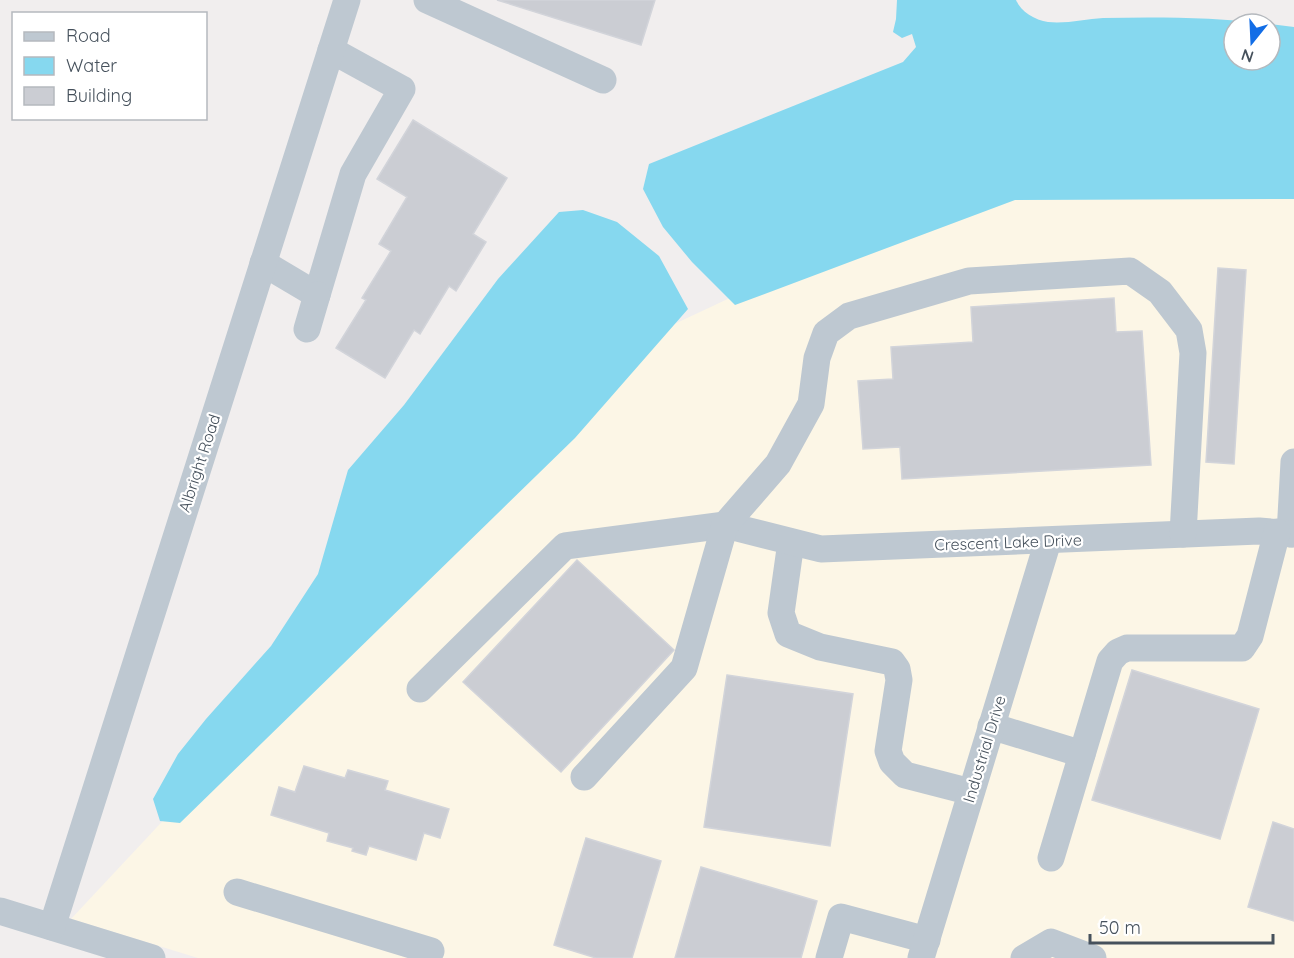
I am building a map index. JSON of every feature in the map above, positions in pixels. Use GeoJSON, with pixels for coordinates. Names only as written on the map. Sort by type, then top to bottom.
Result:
{"type":"FeatureCollection","features":[{"type":"Feature","properties":{"kind":"street","name":"Albright Road"},"geometry":{"type":"LineString","coordinates":[[52,927],[347,0]]}},
{"type":"Feature","properties":{"kind":"street"},"geometry":{"type":"LineString","coordinates":[[428,0],[603,80]]}},
{"type":"Feature","properties":{"kind":"street"},"geometry":{"type":"LineString","coordinates":[[307,328],[353,174],[402,89],[331,50]]}},
{"type":"Feature","properties":{"kind":"street"},"geometry":{"type":"LineString","coordinates":[[263,263],[317,295]]}},
{"type":"Feature","properties":{"kind":"street"},"geometry":{"type":"LineString","coordinates":[[584,777],[684,668],[725,525],[778,464],[811,404],[817,358],[826,333],[849,316],[969,281],[1130,271],[1160,292],[1189,330],[1193,353],[1183,534]]}},
{"type":"Feature","properties":{"kind":"street"},"geometry":{"type":"LineString","coordinates":[[1051,858],[1110,661],[1118,652],[1126,648],[1242,648],[1250,636],[1287,533],[1294,462]]}},
{"type":"Feature","properties":{"kind":"street"},"geometry":{"type":"LineString","coordinates":[[420,689],[565,546],[725,525]]}},
{"type":"Feature","properties":{"kind":"street","name":"Crescent Lake Drive"},"geometry":{"type":"LineString","coordinates":[[725,525],[821,549],[1259,531],[1287,533]]}},
{"type":"Feature","properties":{"kind":"street","name":"Industrial Drive"},"geometry":{"type":"LineString","coordinates":[[924,949],[1048,541]]}},
{"type":"Feature","properties":{"kind":"street"},"geometry":{"type":"LineString","coordinates":[[791,542],[781,613],[788,634],[820,647],[892,662],[897,669],[899,680],[888,751],[892,762],[905,775],[971,792]]}},
{"type":"Feature","properties":{"kind":"street"},"geometry":{"type":"LineString","coordinates":[[992,726],[1082,754]]}},
{"type":"Feature","properties":{"kind":"street"},"geometry":{"type":"LineString","coordinates":[[237,892],[437,956]]}},
{"type":"Feature","properties":{"kind":"street"},"geometry":{"type":"LineString","coordinates":[[0,911],[152,958]]}},
{"type":"Feature","properties":{"kind":"street"},"geometry":{"type":"LineString","coordinates":[[829,958],[841,917],[924,949]]}},
{"type":"Feature","properties":{"kind":"street"},"geometry":{"type":"LineString","coordinates":[[1024,958],[1051,942],[1093,958]]}},
{"type":"Feature","properties":{"kind":"shaded area"},"geometry":{"type":"Polygon","coordinates":[[[1294,172],[1294,958],[198,958],[71,919],[362,608],[668,327],[985,178],[1294,172]]]}},
{"type":"Feature","properties":{"kind":"water"},"geometry":{"type":"Polygon","coordinates":[[[897,0],[1016,0],[1029,15],[1043,21],[1069,22],[1103,18],[1222,20],[1222,72],[1282,72],[1282,26],[1294,27],[1294,199],[1015,200],[735,305],[692,262],[663,227],[643,189],[649,164],[903,62],[916,47],[912,34],[902,38],[893,32],[897,0]]]}},
{"type":"Feature","properties":{"kind":"water"},"geometry":{"type":"Polygon","coordinates":[[[583,210],[617,222],[659,256],[688,309],[575,438],[180,823],[160,821],[153,799],[178,754],[271,646],[318,574],[348,470],[404,405],[498,279],[559,212],[583,210]]]}},
{"type":"Feature","properties":{"kind":"building"},"geometry":{"type":"Polygon","coordinates":[[[497,0],[655,0],[641,45],[497,0]]]}},
{"type":"Feature","properties":{"kind":"building"},"geometry":{"type":"Polygon","coordinates":[[[413,120],[507,178],[473,234],[486,242],[456,291],[449,286],[420,334],[414,330],[385,378],[336,348],[366,300],[362,298],[391,251],[379,244],[407,197],[377,179],[413,120]]]}},
{"type":"Feature","properties":{"kind":"building"},"geometry":{"type":"Polygon","coordinates":[[[1218,268],[1246,270],[1234,464],[1206,462],[1218,268]]]}},
{"type":"Feature","properties":{"kind":"building"},"geometry":{"type":"Polygon","coordinates":[[[1114,298],[1116,332],[1142,331],[1151,465],[902,479],[900,447],[863,449],[858,381],[893,379],[891,347],[973,342],[971,307],[1114,298]]]}},
{"type":"Feature","properties":{"kind":"building"},"geometry":{"type":"Polygon","coordinates":[[[577,560],[674,650],[561,772],[463,682],[577,560]]]}},
{"type":"Feature","properties":{"kind":"building"},"geometry":{"type":"Polygon","coordinates":[[[1132,670],[1259,709],[1220,839],[1092,800],[1132,670]]]}},
{"type":"Feature","properties":{"kind":"building"},"geometry":{"type":"Polygon","coordinates":[[[727,675],[853,694],[830,846],[704,827],[727,675]]]}},
{"type":"Feature","properties":{"kind":"building"},"geometry":{"type":"Polygon","coordinates":[[[304,766],[345,778],[348,770],[388,781],[385,790],[449,809],[440,838],[424,833],[416,860],[369,846],[366,855],[352,851],[353,848],[327,841],[329,833],[271,815],[279,787],[295,792],[304,766]]]}},
{"type":"Feature","properties":{"kind":"building"},"geometry":{"type":"Polygon","coordinates":[[[1273,822],[1294,829],[1294,921],[1248,907],[1273,822]]]}},
{"type":"Feature","properties":{"kind":"building"},"geometry":{"type":"Polygon","coordinates":[[[586,838],[661,861],[632,958],[596,958],[554,945],[586,838]]]}},
{"type":"Feature","properties":{"kind":"building"},"geometry":{"type":"Polygon","coordinates":[[[701,867],[817,901],[801,958],[675,958],[701,867]]]}}]}
